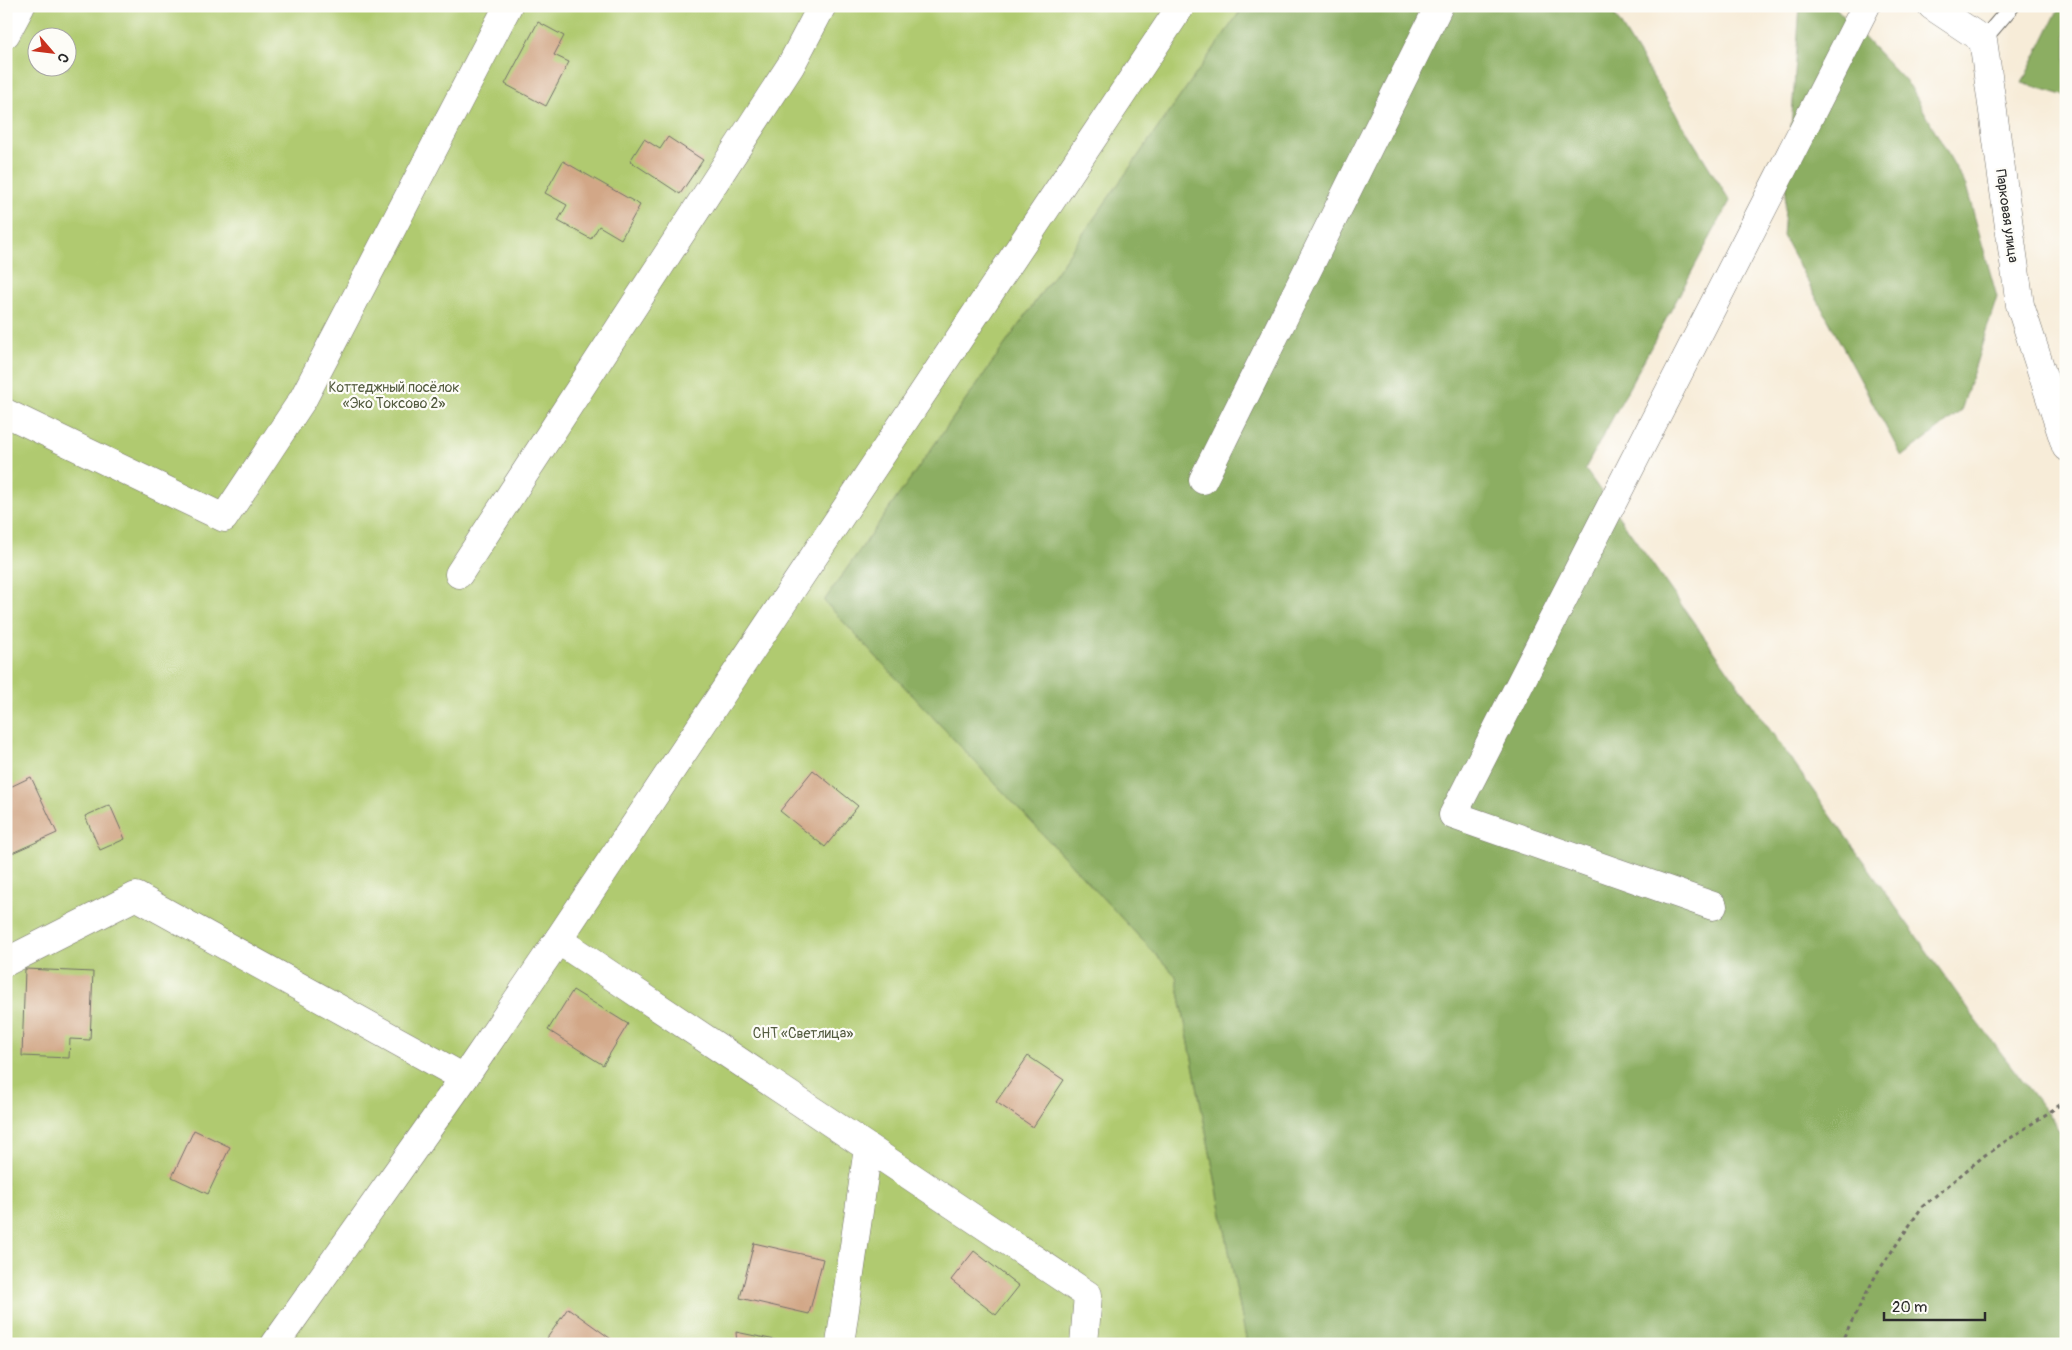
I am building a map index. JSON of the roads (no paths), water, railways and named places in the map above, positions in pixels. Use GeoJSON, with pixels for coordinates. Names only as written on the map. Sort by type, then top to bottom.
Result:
{"type":"FeatureCollection","features":[{"type":"Feature","properties":{"kind":"street"},"geometry":{"type":"LineString","coordinates":[[6,34],[20,6]]}},
{"type":"Feature","properties":{"kind":"street"},"geometry":{"type":"LineString","coordinates":[[6,413],[224,518],[303,399],[508,6]]}},
{"type":"Feature","properties":{"kind":"street"},"geometry":{"type":"LineString","coordinates":[[459,574],[791,65],[822,6]]}},
{"type":"Feature","properties":{"kind":"street"},"geometry":{"type":"LineString","coordinates":[[276,1344],[464,1078],[558,940],[1181,6]]}},
{"type":"Feature","properties":{"kind":"street"},"geometry":{"type":"LineString","coordinates":[[1203,480],[1439,6]]}},
{"type":"Feature","properties":{"kind":"street"},"geometry":{"type":"LineString","coordinates":[[1713,906],[1452,815],[1866,6]]}},
{"type":"Feature","properties":{"kind":"street"},"geometry":{"type":"LineString","coordinates":[[1932,6],[1983,40]]}},
{"type":"Feature","properties":{"kind":"street","name":"Парковая улица"},"geometry":{"type":"LineString","coordinates":[[1983,40],[2020,305],[2066,447]]}},
{"type":"Feature","properties":{"kind":"street"},"geometry":{"type":"LineString","coordinates":[[6,962],[136,896],[464,1078]]}},
{"type":"Feature","properties":{"kind":"street"},"geometry":{"type":"LineString","coordinates":[[558,940],[1088,1295],[1084,1344]]}},
{"type":"Feature","properties":{"kind":"street"},"geometry":{"type":"LineString","coordinates":[[840,1344],[868,1148]]}},
{"type":"Feature","properties":{"kind":"lane"},"geometry":{"type":"LineString","coordinates":[[1983,40],[2012,6]]}},
{"type":"Feature","properties":{"kind":"park label","name":"Коттеджный посёлок «Эко Токсово 2»"},"geometry":{"type":"Point","coordinates":[394,396]}},
{"type":"Feature","properties":{"kind":"park label","name":"СНТ «Светлица»"},"geometry":{"type":"Point","coordinates":[803,1033]}}]}
